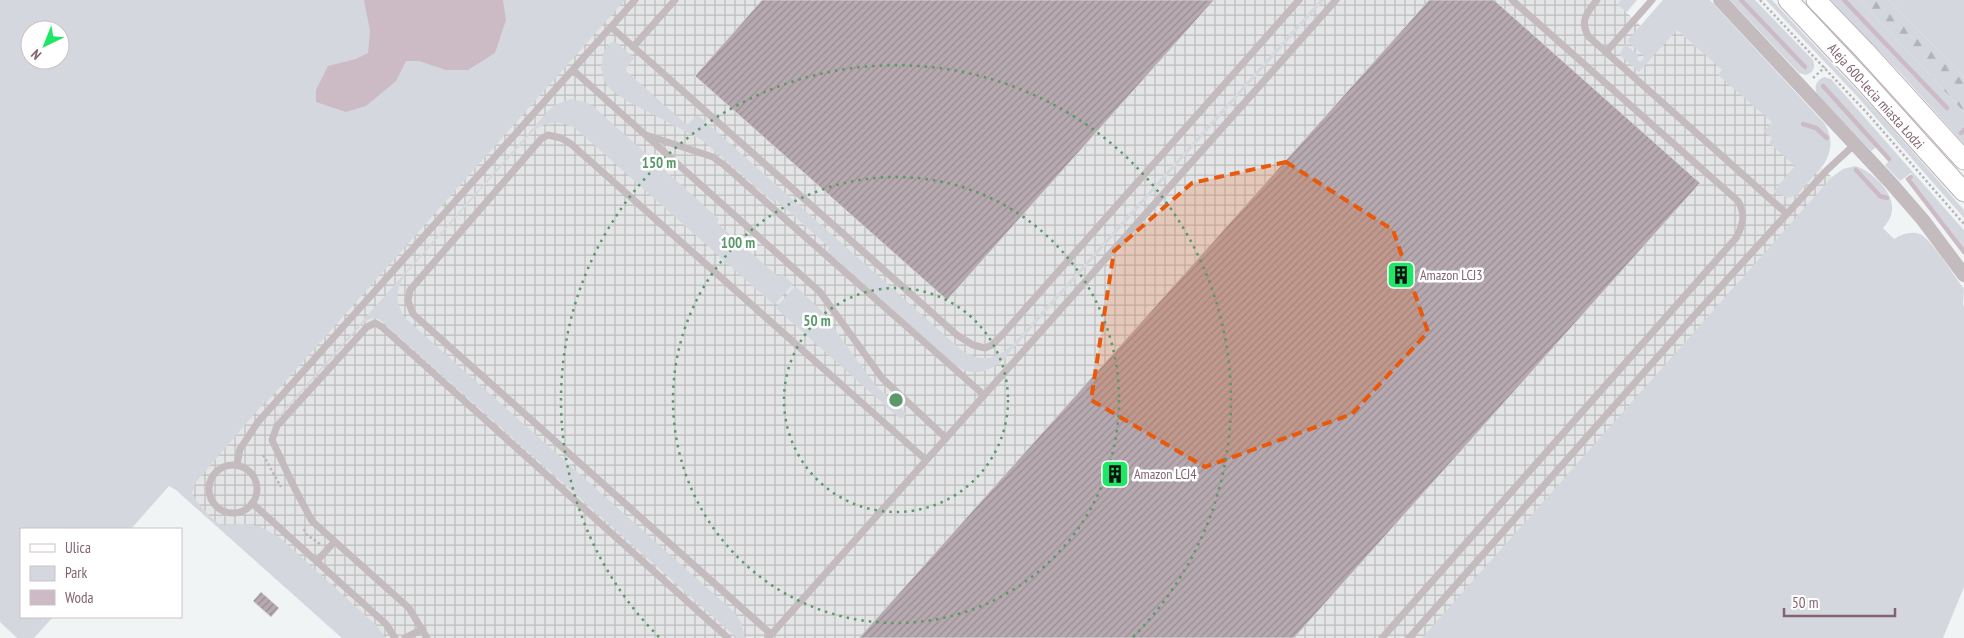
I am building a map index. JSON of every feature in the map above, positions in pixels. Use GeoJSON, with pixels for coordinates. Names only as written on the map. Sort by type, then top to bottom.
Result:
{"type":"FeatureCollection","features":[{"type":"Feature","properties":{"kind":"main road","name":"Aleja 600-lecia miasta Łodzi"},"geometry":{"type":"LineString","coordinates":[[1788,0],[1864,81],[1963,192]]}},
{"type":"Feature","properties":{"kind":"main road","name":"Aleja 600-lecia miasta Łodzi"},"geometry":{"type":"LineString","coordinates":[[1816,0],[1964,160]]}},
{"type":"Feature","properties":{"kind":"street"},"geometry":{"type":"LineString","coordinates":[[1720,0],[1923,220],[1964,274]]}},
{"type":"Feature","properties":{"kind":"lane"},"geometry":{"type":"LineString","coordinates":[[237,465],[240,449],[258,422],[635,0]]}},
{"type":"Feature","properties":{"kind":"lane"},"geometry":{"type":"LineString","coordinates":[[633,47],[675,0]]}},
{"type":"Feature","properties":{"kind":"lane"},"geometry":{"type":"LineString","coordinates":[[611,27],[957,335],[973,346],[985,348],[1002,335],[1299,0]]}},
{"type":"Feature","properties":{"kind":"lane"},"geometry":{"type":"LineString","coordinates":[[926,460],[571,144],[561,138],[548,135],[541,139],[410,290],[408,301],[413,314],[769,636],[946,438],[1336,0]]}},
{"type":"Feature","properties":{"kind":"lane"},"geometry":{"type":"LineString","coordinates":[[1382,638],[1729,245],[1743,226],[1744,217],[1738,201],[1512,0]]}},
{"type":"Feature","properties":{"kind":"lane"},"geometry":{"type":"LineString","coordinates":[[1597,0],[1588,11],[1583,24],[1589,37],[1786,214]]}},
{"type":"Feature","properties":{"kind":"lane"},"geometry":{"type":"LineString","coordinates":[[1606,52],[1652,0]]}},
{"type":"Feature","properties":{"kind":"lane"},"geometry":{"type":"LineString","coordinates":[[572,70],[820,292],[886,382],[946,438]]}},
{"type":"Feature","properties":{"kind":"lane"},"geometry":{"type":"LineString","coordinates":[[644,134],[713,157],[724,165],[984,395]]}},
{"type":"Feature","properties":{"kind":"lane"},"geometry":{"type":"LineString","coordinates":[[1409,638],[1786,214],[1827,170],[1854,145]]}},
{"type":"Feature","properties":{"kind":"lane"},"geometry":{"type":"LineString","coordinates":[[428,638],[409,608],[312,521],[272,440],[277,426],[367,327],[376,323],[728,638]]}},
{"type":"Feature","properties":{"kind":"lane"},"geometry":{"type":"LineString","coordinates":[[237,465],[244,467],[254,478],[257,492],[252,503],[243,510],[227,512],[214,503],[209,487],[211,479],[216,472],[222,468],[237,465]]}},
{"type":"Feature","properties":{"kind":"lane"},"geometry":{"type":"LineString","coordinates":[[252,503],[386,624],[395,638]]}},
{"type":"Feature","properties":{"kind":"lane"},"geometry":{"type":"LineString","coordinates":[[317,561],[334,542]]}},
{"type":"Feature","properties":{"kind":"lane"},"geometry":{"type":"LineString","coordinates":[[405,638],[423,629]]}},
{"type":"Feature","properties":{"kind":"path"},"geometry":{"type":"LineString","coordinates":[[1760,0],[1867,113],[1964,224]]}},
{"type":"Feature","properties":{"kind":"highlighted area"},"geometry":{"type":"Polygon","coordinates":[[[1286,162],[1393,230],[1428,332],[1352,414],[1205,467],[1091,400],[1114,251],[1192,183],[1286,162]]]}},
{"type":"Feature","properties":{"kind":"shaded area"},"geometry":{"type":"Polygon","coordinates":[[[612,0],[1636,0],[1625,11],[1642,27],[1662,4],[1818,165],[1839,183],[1448,638],[342,638],[176,490],[612,0]]]}},
{"type":"Feature","properties":{"kind":"green space"},"geometry":{"type":"Polygon","coordinates":[[[0,0],[625,0],[266,403],[262,400],[264,403],[196,482],[192,493],[204,511],[220,525],[244,524],[259,526],[279,537],[377,626],[386,638],[342,638],[176,490],[169,486],[132,528],[20,528],[20,618],[52,618],[34,638],[17,638],[0,622],[0,0]]]}},
{"type":"Feature","properties":{"kind":"green space"},"geometry":{"type":"Polygon","coordinates":[[[1320,0],[1324,0],[1001,362],[990,369],[979,372],[968,371],[956,366],[827,251],[829,247],[776,200],[773,202],[702,140],[627,101],[611,90],[604,81],[601,68],[603,53],[607,46],[612,42],[617,43],[634,58],[625,70],[687,125],[696,116],[699,116],[959,348],[973,356],[987,358],[1000,354],[1013,344],[1320,0]]]}},
{"type":"Feature","properties":{"kind":"green space"},"geometry":{"type":"Polygon","coordinates":[[[1621,0],[1637,0],[1627,12],[1617,5],[1621,0]]]}},
{"type":"Feature","properties":{"kind":"green space"},"geometry":{"type":"Polygon","coordinates":[[[1663,0],[1710,0],[1825,124],[1830,140],[1829,154],[1824,164],[1797,195],[1788,198],[1773,192],[1795,166],[1769,143],[1772,138],[1764,131],[1772,122],[1718,75],[1722,70],[1677,30],[1639,72],[1620,55],[1625,44],[1639,56],[1637,59],[1640,62],[1645,57],[1627,41],[1663,0]]]}},
{"type":"Feature","properties":{"kind":"green space"},"geometry":{"type":"Polygon","coordinates":[[[1730,0],[1755,0],[1813,60],[1814,67],[1812,71],[1806,75],[1799,73],[1730,0]]]}},
{"type":"Feature","properties":{"kind":"green space"},"geometry":{"type":"Polygon","coordinates":[[[1766,0],[1772,0],[1882,117],[1964,210],[1964,218],[1855,94],[1766,0]]]}},
{"type":"Feature","properties":{"kind":"green space"},"geometry":{"type":"Polygon","coordinates":[[[1831,0],[1860,0],[1964,112],[1964,144],[1902,75],[1831,0]]]}},
{"type":"Feature","properties":{"kind":"green space"},"geometry":{"type":"Polygon","coordinates":[[[1860,0],[1889,0],[1964,77],[1964,112],[1860,0]]]}},
{"type":"Feature","properties":{"kind":"green space"},"geometry":{"type":"Polygon","coordinates":[[[1889,0],[1964,0],[1964,77],[1892,3],[1889,0]]]}},
{"type":"Feature","properties":{"kind":"green space"},"geometry":{"type":"Polygon","coordinates":[[[1824,77],[1831,79],[1964,230],[1964,251],[1911,180],[1914,177],[1911,173],[1900,181],[1885,165],[1891,159],[1879,145],[1871,151],[1817,94],[1816,84],[1824,77]]]}},
{"type":"Feature","properties":{"kind":"green space"},"geometry":{"type":"Polygon","coordinates":[[[571,99],[586,102],[594,107],[719,219],[717,223],[779,277],[782,274],[793,284],[774,305],[575,128],[569,125],[552,123],[541,126],[531,133],[405,275],[398,291],[399,307],[405,318],[734,612],[741,622],[745,638],[737,638],[379,319],[372,318],[364,322],[266,432],[549,110],[555,105],[571,99]]]}},
{"type":"Feature","properties":{"kind":"green space"},"geometry":{"type":"Polygon","coordinates":[[[1855,166],[1874,177],[1889,196],[1892,203],[1892,213],[1883,228],[1894,239],[1903,234],[1920,234],[1937,251],[1964,289],[1964,587],[1943,638],[1422,638],[1832,177],[1843,169],[1855,166]]]}},
{"type":"Feature","properties":{"kind":"green space"},"geometry":{"type":"Polygon","coordinates":[[[795,286],[820,309],[876,386],[905,412],[906,414],[903,418],[899,418],[776,308],[795,286]]]}},
{"type":"Feature","properties":{"kind":"water"},"geometry":{"type":"Polygon","coordinates":[[[364,0],[503,0],[506,20],[495,53],[468,70],[446,70],[419,61],[406,61],[396,81],[366,106],[346,112],[316,102],[316,90],[328,66],[356,59],[368,53],[370,31],[364,0]]]}},
{"type":"Feature","properties":{"kind":"building"},"geometry":{"type":"Polygon","coordinates":[[[762,0],[1214,0],[947,300],[695,76],[762,0]]]}},
{"type":"Feature","properties":{"kind":"building","name":"Amazon LCJ3"},"geometry":{"type":"Polygon","coordinates":[[[1429,0],[1494,0],[1700,183],[1294,638],[859,638],[1429,0]]]}},
{"type":"Feature","properties":{"kind":"building"},"geometry":{"type":"Polygon","coordinates":[[[261,592],[279,608],[271,617],[253,601],[261,592]]]}},
{"type":"Feature","properties":{"kind":"waterway"},"geometry":{"type":"LineString","coordinates":[[1741,0],[1805,67]]}},
{"type":"Feature","properties":{"kind":"waterway"},"geometry":{"type":"LineString","coordinates":[[1844,0],[1947,108]]}},
{"type":"Feature","properties":{"kind":"waterway"},"geometry":{"type":"LineString","coordinates":[[1823,86],[1889,159]]}},
{"type":"Feature","properties":{"kind":"waterway"},"geometry":{"type":"LineString","coordinates":[[1803,124],[1816,128],[1827,138]]}},
{"type":"Feature","properties":{"kind":"waterway"},"geometry":{"type":"LineString","coordinates":[[1961,133],[1964,130]]}},
{"type":"Feature","properties":{"kind":"waterway"},"geometry":{"type":"LineString","coordinates":[[1856,170],[1880,196],[1887,198]]}},
{"type":"Feature","properties":{"kind":"waterway"},"geometry":{"type":"LineString","coordinates":[[1911,177],[1908,179],[1964,252]]}},
{"type":"Feature","properties":{"kind":"place","name":"Amazon LCJ3"},"geometry":{"type":"Point","coordinates":[1401,275]}},
{"type":"Feature","properties":{"kind":"place","name":"Amazon LCJ4"},"geometry":{"type":"Point","coordinates":[1115,474]}}]}
